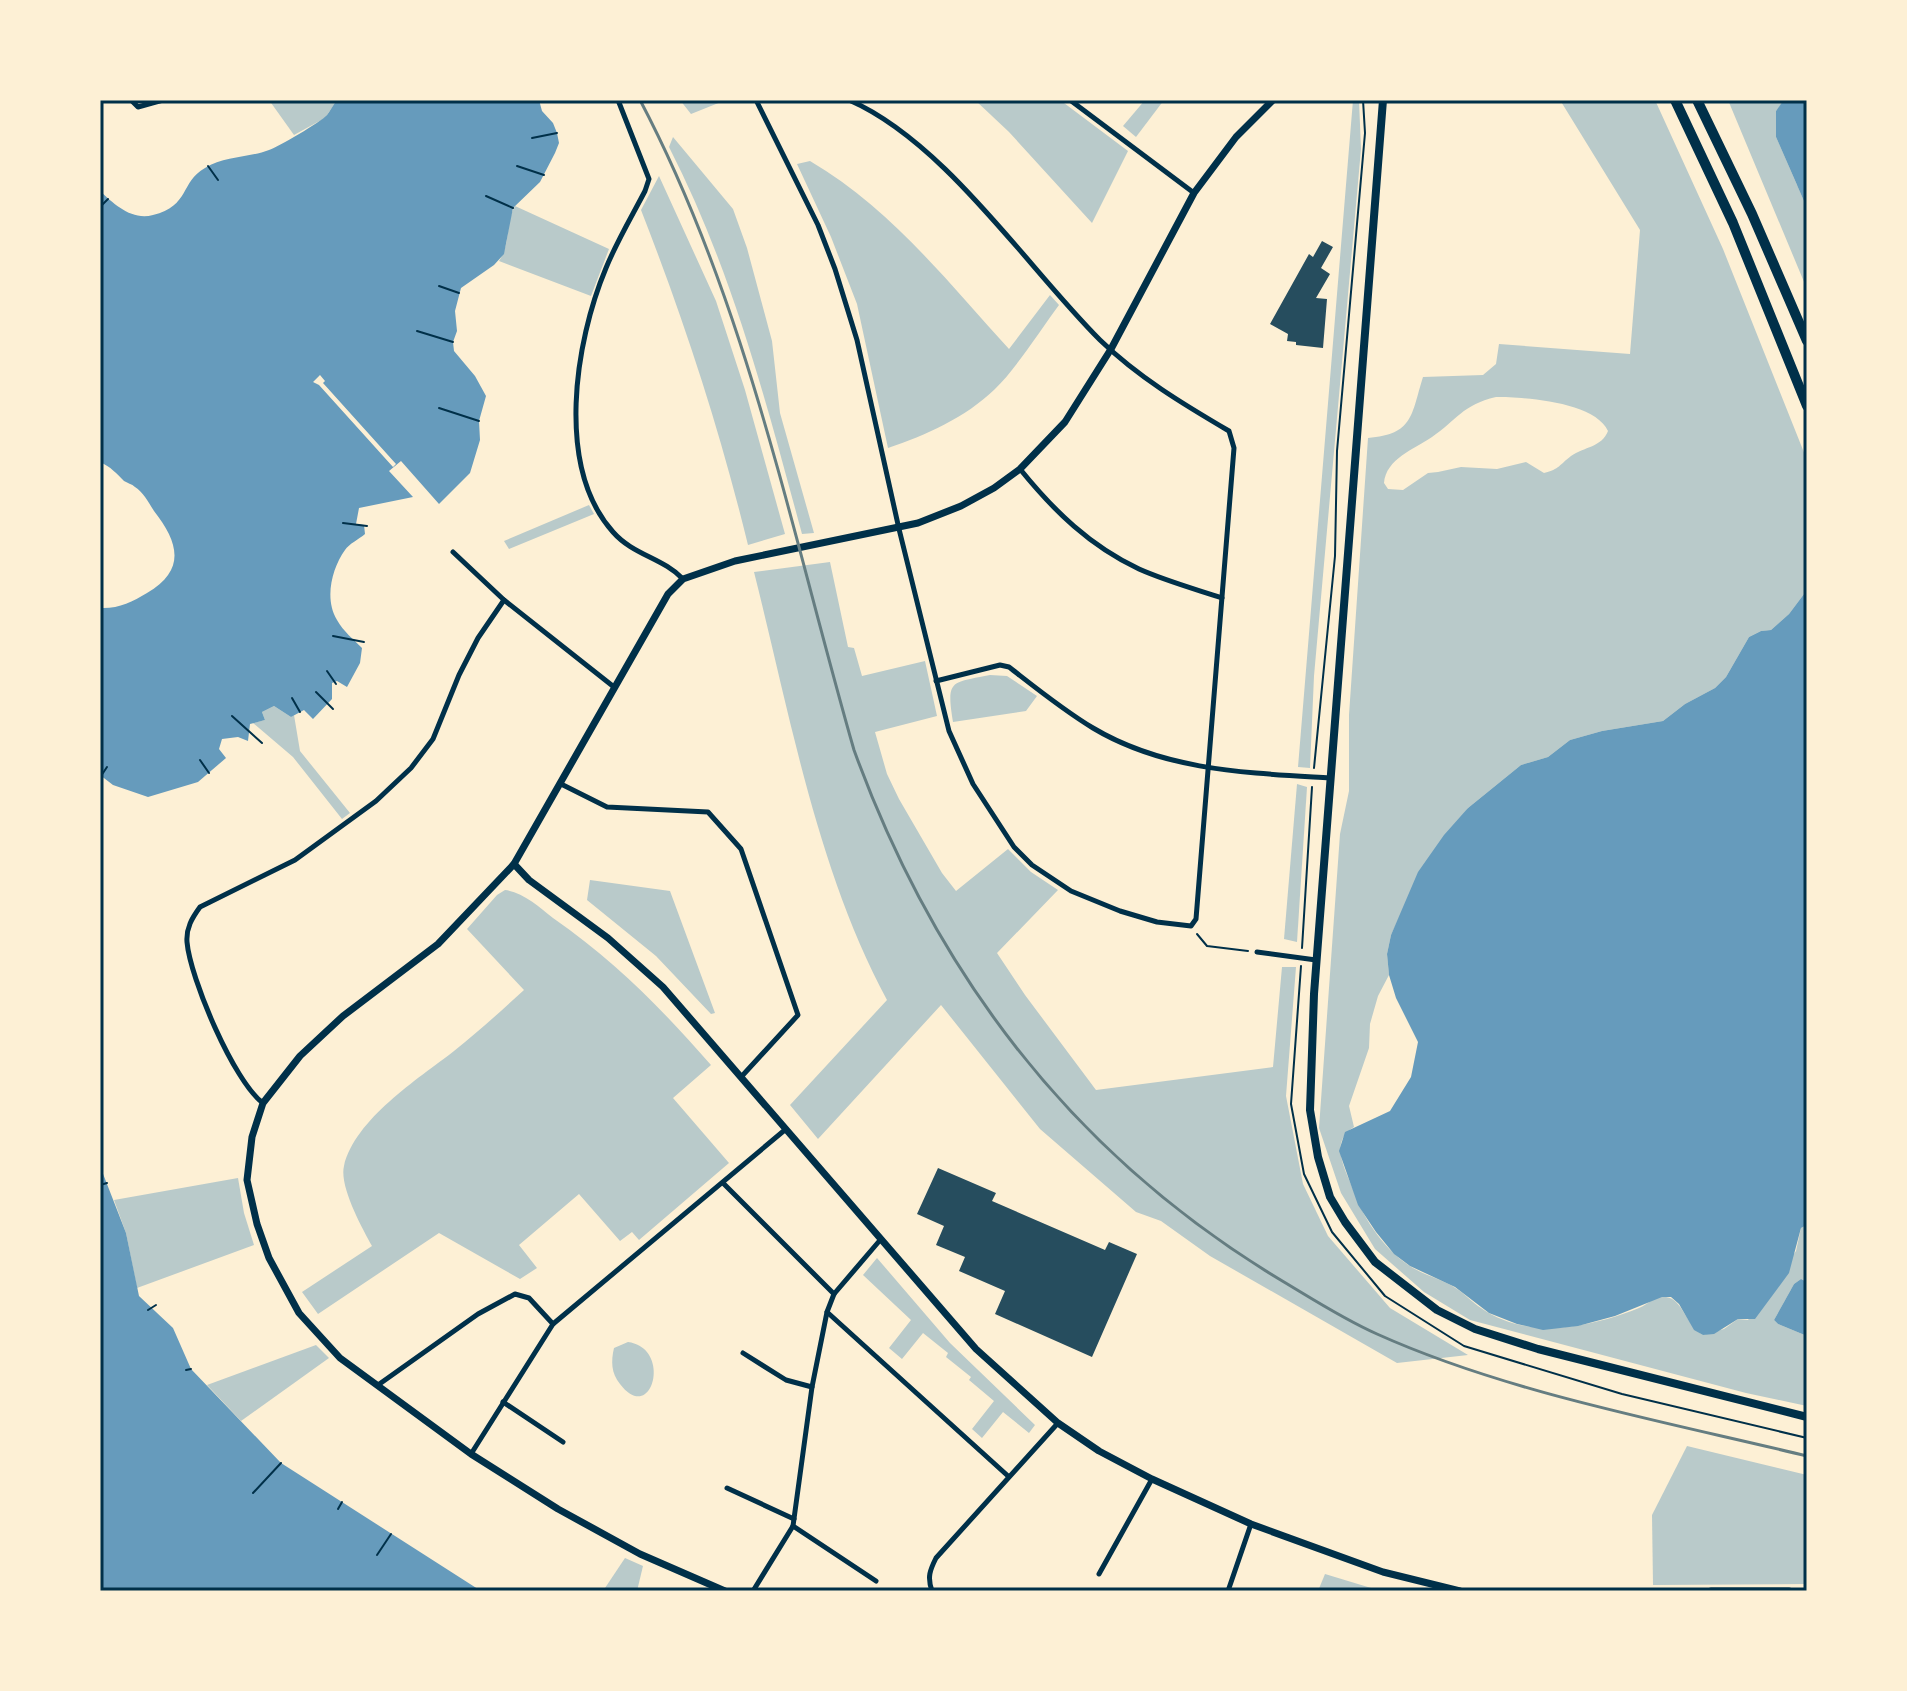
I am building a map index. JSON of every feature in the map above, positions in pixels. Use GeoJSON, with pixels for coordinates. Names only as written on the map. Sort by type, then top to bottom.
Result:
{"type":"FeatureCollection","features":[{"type":"Feature","properties":{"kind":"highway"},"geometry":{"type":"LineString","coordinates":[[1675,100],[1733,223],[1807,406]]}},
{"type":"Feature","properties":{"kind":"highway"},"geometry":{"type":"LineString","coordinates":[[1697,100],[1752,214],[1807,341]]}},
{"type":"Feature","properties":{"kind":"main road"},"geometry":{"type":"LineString","coordinates":[[1383,100],[1316,960],[1310,1110],[1318,1157],[1330,1197],[1375,1262],[1437,1310],[1475,1329],[1538,1349],[1807,1417]]}},
{"type":"Feature","properties":{"kind":"street"},"geometry":{"type":"LineString","coordinates":[[131,100],[138,107],[163,100]]}},
{"type":"Feature","properties":{"kind":"street"},"geometry":{"type":"LineString","coordinates":[[618,100],[649,179],[605,268],[590,320],[580,363],[575,406],[578,456],[589,495],[613,532],[634,551],[672,568],[683,579]]}},
{"type":"Feature","properties":{"kind":"street"},"geometry":{"type":"LineString","coordinates":[[756,100],[818,225],[835,269],[857,340],[899,529],[949,731],[973,784],[1014,847],[1032,865],[1071,891],[1157,922],[1191,926],[1196,919],[1234,448],[1229,431],[1163,393],[1111,349],[937,163],[885,121],[849,100]]}},
{"type":"Feature","properties":{"kind":"street"},"geometry":{"type":"LineString","coordinates":[[1070,100],[1194,193]]}},
{"type":"Feature","properties":{"kind":"street"},"geometry":{"type":"LineString","coordinates":[[725,1591],[640,1554],[558,1509],[471,1454],[340,1358],[299,1313],[269,1258],[257,1224],[247,1180],[252,1137],[263,1103],[300,1056],[343,1016],[438,944],[514,864],[668,594],[683,579],[735,561],[899,529],[961,506],[1020,469],[1065,422],[1111,349],[1194,193],[1236,137],[1273,100]]}},
{"type":"Feature","properties":{"kind":"street"},"geometry":{"type":"LineString","coordinates":[[1020,469],[1075,529],[1118,557],[1141,570],[1222,598]]}},
{"type":"Feature","properties":{"kind":"street"},"geometry":{"type":"LineString","coordinates":[[453,552],[504,600],[614,687]]}},
{"type":"Feature","properties":{"kind":"street"},"geometry":{"type":"LineString","coordinates":[[263,1103],[242,1080],[199,987],[187,941],[189,922],[200,907],[295,860],[376,801],[411,768],[433,739],[459,675],[478,638],[504,600]]}},
{"type":"Feature","properties":{"kind":"street"},"geometry":{"type":"LineString","coordinates":[[936,681],[1000,665],[1009,667],[1094,729],[1162,758],[1208,769],[1331,778]]}},
{"type":"Feature","properties":{"kind":"street"},"geometry":{"type":"LineString","coordinates":[[561,784],[607,807],[708,812],[741,849],[798,1015],[742,1076]]}},
{"type":"Feature","properties":{"kind":"street"},"geometry":{"type":"LineString","coordinates":[[514,864],[529,880],[608,938],[663,987],[976,1349],[1058,1423],[1099,1451],[1152,1479],[1251,1524],[1383,1572],[1460,1591]]}},
{"type":"Feature","properties":{"kind":"street"},"geometry":{"type":"LineString","coordinates":[[1257,952],[1316,960]]}},
{"type":"Feature","properties":{"kind":"street"},"geometry":{"type":"LineString","coordinates":[[471,1454],[553,1324],[787,1129]]}},
{"type":"Feature","properties":{"kind":"street"},"geometry":{"type":"LineString","coordinates":[[723,1183],[834,1294]]}},
{"type":"Feature","properties":{"kind":"street"},"geometry":{"type":"LineString","coordinates":[[753,1591],[794,1522],[812,1387],[827,1312],[834,1294],[881,1239]]}},
{"type":"Feature","properties":{"kind":"street"},"geometry":{"type":"LineString","coordinates":[[377,1386],[478,1314],[515,1294],[529,1298],[553,1324]]}},
{"type":"Feature","properties":{"kind":"street"},"geometry":{"type":"LineString","coordinates":[[827,1312],[1008,1476]]}},
{"type":"Feature","properties":{"kind":"street"},"geometry":{"type":"LineString","coordinates":[[743,1353],[786,1380],[812,1387]]}},
{"type":"Feature","properties":{"kind":"street"},"geometry":{"type":"LineString","coordinates":[[503,1402],[563,1442]]}},
{"type":"Feature","properties":{"kind":"street"},"geometry":{"type":"LineString","coordinates":[[932,1591],[928,1582],[929,1571],[936,1558],[1058,1423]]}},
{"type":"Feature","properties":{"kind":"street"},"geometry":{"type":"LineString","coordinates":[[1099,1574],[1152,1479]]}},
{"type":"Feature","properties":{"kind":"street"},"geometry":{"type":"LineString","coordinates":[[727,1488],[794,1522],[876,1581]]}},
{"type":"Feature","properties":{"kind":"street"},"geometry":{"type":"LineString","coordinates":[[1228,1591],[1251,1524]]}},
{"type":"Feature","properties":{"kind":"street"},"geometry":{"type":"LineString","coordinates":[[1711,1591],[1789,1591]]}},
{"type":"Feature","properties":{"kind":"path"},"geometry":{"type":"LineString","coordinates":[[1363,100],[1365,133],[1337,451],[1335,556],[1313,777],[1291,1104],[1304,1174],[1332,1232],[1385,1296],[1464,1346],[1622,1394],[1807,1438]]}},
{"type":"Feature","properties":{"kind":"path"},"geometry":{"type":"LineString","coordinates":[[532,138],[557,133]]}},
{"type":"Feature","properties":{"kind":"path"},"geometry":{"type":"LineString","coordinates":[[208,166],[218,180]]}},
{"type":"Feature","properties":{"kind":"path"},"geometry":{"type":"LineString","coordinates":[[517,166],[544,175]]}},
{"type":"Feature","properties":{"kind":"path"},"geometry":{"type":"LineString","coordinates":[[486,196],[513,208]]}},
{"type":"Feature","properties":{"kind":"path"},"geometry":{"type":"LineString","coordinates":[[102,205],[108,199]]}},
{"type":"Feature","properties":{"kind":"path"},"geometry":{"type":"LineString","coordinates":[[439,286],[459,293]]}},
{"type":"Feature","properties":{"kind":"path"},"geometry":{"type":"LineString","coordinates":[[417,331],[453,342]]}},
{"type":"Feature","properties":{"kind":"path"},"geometry":{"type":"LineString","coordinates":[[439,408],[479,421]]}},
{"type":"Feature","properties":{"kind":"path"},"geometry":{"type":"LineString","coordinates":[[343,523],[367,526]]}},
{"type":"Feature","properties":{"kind":"path"},"geometry":{"type":"LineString","coordinates":[[333,636],[364,642]]}},
{"type":"Feature","properties":{"kind":"path"},"geometry":{"type":"LineString","coordinates":[[327,671],[336,684]]}},
{"type":"Feature","properties":{"kind":"path"},"geometry":{"type":"LineString","coordinates":[[316,692],[333,709]]}},
{"type":"Feature","properties":{"kind":"path"},"geometry":{"type":"LineString","coordinates":[[292,698],[300,712]]}},
{"type":"Feature","properties":{"kind":"path"},"geometry":{"type":"LineString","coordinates":[[232,716],[262,743]]}},
{"type":"Feature","properties":{"kind":"path"},"geometry":{"type":"LineString","coordinates":[[200,760],[209,773]]}},
{"type":"Feature","properties":{"kind":"path"},"geometry":{"type":"LineString","coordinates":[[101,776],[107,767]]}},
{"type":"Feature","properties":{"kind":"path"},"geometry":{"type":"LineString","coordinates":[[1191,926],[1207,946],[1257,952]]}},
{"type":"Feature","properties":{"kind":"path"},"geometry":{"type":"LineString","coordinates":[[100,1185],[107,1183]]}},
{"type":"Feature","properties":{"kind":"path"},"geometry":{"type":"LineString","coordinates":[[148,1310],[156,1305]]}},
{"type":"Feature","properties":{"kind":"path"},"geometry":{"type":"LineString","coordinates":[[186,1370],[191,1369]]}},
{"type":"Feature","properties":{"kind":"path"},"geometry":{"type":"LineString","coordinates":[[253,1493],[281,1463]]}},
{"type":"Feature","properties":{"kind":"path"},"geometry":{"type":"LineString","coordinates":[[338,1509],[342,1502]]}},
{"type":"Feature","properties":{"kind":"path"},"geometry":{"type":"LineString","coordinates":[[377,1555],[391,1534]]}},
{"type":"Feature","properties":{"kind":"shaded area"},"geometry":{"type":"Polygon","coordinates":[[[269,100],[337,100],[325,118],[294,135],[269,100]]]}},
{"type":"Feature","properties":{"kind":"shaded area"},"geometry":{"type":"Polygon","coordinates":[[[680,100],[726,100],[691,114],[680,100]]]}},
{"type":"Feature","properties":{"kind":"shaded area"},"geometry":{"type":"Polygon","coordinates":[[[975,100],[1060,100],[1128,151],[1092,223],[1009,132],[975,100]]]}},
{"type":"Feature","properties":{"kind":"shaded area"},"geometry":{"type":"Polygon","coordinates":[[[1145,100],[1164,100],[1136,137],[1123,126],[1145,100]]]}},
{"type":"Feature","properties":{"kind":"shaded area"},"geometry":{"type":"Polygon","coordinates":[[[1353,100],[1359,100],[1361,149],[1314,676],[1310,768],[1298,767],[1353,100]]]}},
{"type":"Feature","properties":{"kind":"shaded area"},"geometry":{"type":"Polygon","coordinates":[[[1560,100],[1655,100],[1723,249],[1807,460],[1807,590],[1789,614],[1771,630],[1749,637],[1726,677],[1715,688],[1685,704],[1663,721],[1602,731],[1570,740],[1548,757],[1521,765],[1468,808],[1405,905],[1391,935],[1387,954],[1389,975],[1378,996],[1370,1024],[1369,1048],[1349,1106],[1354,1127],[1342,1140],[1341,1157],[1358,1203],[1377,1234],[1403,1261],[1447,1283],[1502,1320],[1538,1328],[1607,1319],[1662,1297],[1677,1303],[1692,1326],[1703,1335],[1724,1329],[1738,1319],[1748,1320],[1796,1251],[1801,1228],[1807,1225],[1807,1282],[1801,1279],[1794,1284],[1774,1320],[1807,1336],[1807,1406],[1746,1393],[1470,1320],[1424,1292],[1375,1249],[1341,1193],[1319,1128],[1340,834],[1349,791],[1349,715],[1368,438],[1383,436],[1402,427],[1412,412],[1423,377],[1483,375],[1496,364],[1499,344],[1630,354],[1640,230],[1560,100]],[[1496,397],[1475,404],[1395,461],[1384,483],[1388,489],[1403,490],[1428,473],[1461,467],[1497,469],[1526,462],[1544,473],[1597,444],[1608,431],[1601,421],[1574,407],[1496,397]]]}},
{"type":"Feature","properties":{"kind":"shaded area"},"geometry":{"type":"Polygon","coordinates":[[[1728,100],[1785,100],[1776,111],[1776,137],[1807,208],[1807,289],[1728,100]]]}},
{"type":"Feature","properties":{"kind":"shaded area"},"geometry":{"type":"Polygon","coordinates":[[[673,137],[733,209],[747,248],[772,341],[780,413],[814,533],[802,534],[746,337],[711,241],[669,147],[673,137]]]}},
{"type":"Feature","properties":{"kind":"shaded area"},"geometry":{"type":"Polygon","coordinates":[[[810,161],[892,223],[1009,349],[1050,295],[1059,305],[995,389],[971,409],[944,424],[888,448],[857,304],[831,237],[797,164],[810,161]]]}},
{"type":"Feature","properties":{"kind":"shaded area"},"geometry":{"type":"Polygon","coordinates":[[[659,176],[716,301],[745,390],[785,534],[748,545],[700,376],[641,210],[659,176]]]}},
{"type":"Feature","properties":{"kind":"shaded area"},"geometry":{"type":"Polygon","coordinates":[[[515,206],[609,249],[591,296],[499,261],[515,206]]]}},
{"type":"Feature","properties":{"kind":"shaded area"},"geometry":{"type":"Polygon","coordinates":[[[589,505],[594,514],[509,549],[504,541],[589,505]]]}},
{"type":"Feature","properties":{"kind":"shaded area"},"geometry":{"type":"Polygon","coordinates":[[[830,562],[848,647],[854,648],[862,676],[925,661],[937,716],[875,732],[887,774],[942,873],[956,891],[1008,849],[1031,872],[1058,890],[997,953],[1096,1090],[1273,1067],[1282,967],[1296,967],[1286,1096],[1303,1184],[1328,1236],[1390,1308],[1468,1355],[1397,1363],[1210,1256],[1161,1221],[1136,1212],[1040,1129],[941,1005],[818,1139],[790,1105],[887,1000],[863,950],[824,845],[793,736],[754,572],[830,562]]]}},
{"type":"Feature","properties":{"kind":"shaded area"},"geometry":{"type":"Polygon","coordinates":[[[990,675],[1007,676],[1037,696],[1026,711],[953,722],[950,698],[954,685],[990,675]]]}},
{"type":"Feature","properties":{"kind":"shaded area"},"geometry":{"type":"Polygon","coordinates":[[[274,706],[291,717],[294,715],[300,751],[350,813],[342,819],[293,757],[253,723],[265,720],[262,712],[274,706]]]}},
{"type":"Feature","properties":{"kind":"shaded area"},"geometry":{"type":"Polygon","coordinates":[[[1297,784],[1307,787],[1297,942],[1284,939],[1297,784]]]}},
{"type":"Feature","properties":{"kind":"shaded area"},"geometry":{"type":"Polygon","coordinates":[[[590,880],[670,891],[715,1013],[711,1014],[656,956],[587,900],[590,880]]]}},
{"type":"Feature","properties":{"kind":"shaded area"},"geometry":{"type":"Polygon","coordinates":[[[505,890],[530,901],[597,951],[655,1005],[711,1065],[673,1098],[729,1163],[639,1240],[632,1232],[620,1241],[579,1194],[519,1245],[537,1268],[520,1279],[439,1233],[318,1314],[302,1292],[372,1246],[352,1207],[345,1184],[344,1166],[350,1149],[374,1116],[390,1101],[463,1044],[524,990],[467,929],[505,890]]]}},
{"type":"Feature","properties":{"kind":"shaded area"},"geometry":{"type":"Polygon","coordinates":[[[238,1178],[254,1245],[137,1288],[126,1233],[114,1200],[238,1178]]]}},
{"type":"Feature","properties":{"kind":"shaded area"},"geometry":{"type":"Polygon","coordinates":[[[877,1258],[950,1343],[1035,1425],[1029,1433],[1003,1412],[982,1438],[972,1429],[994,1401],[946,1357],[948,1353],[923,1333],[902,1359],[889,1348],[911,1320],[863,1275],[877,1258]]]}},
{"type":"Feature","properties":{"kind":"shaded area"},"geometry":{"type":"Polygon","coordinates":[[[628,1342],[642,1347],[654,1369],[653,1381],[641,1396],[631,1394],[620,1384],[613,1371],[614,1348],[628,1342]]]}},
{"type":"Feature","properties":{"kind":"shaded area"},"geometry":{"type":"Polygon","coordinates":[[[316,1345],[329,1358],[241,1421],[207,1385],[316,1345]]]}},
{"type":"Feature","properties":{"kind":"shaded area"},"geometry":{"type":"Polygon","coordinates":[[[1687,1446],[1807,1475],[1807,1584],[1653,1585],[1652,1515],[1687,1446]]]}},
{"type":"Feature","properties":{"kind":"shaded area"},"geometry":{"type":"Polygon","coordinates":[[[625,1558],[643,1566],[637,1591],[603,1591],[625,1558]]]}},
{"type":"Feature","properties":{"kind":"shaded area"},"geometry":{"type":"Polygon","coordinates":[[[1325,1574],[1381,1591],[1318,1591],[1325,1574]]]}},
{"type":"Feature","properties":{"kind":"water"},"geometry":{"type":"Polygon","coordinates":[[[337,100],[539,100],[542,111],[553,123],[559,143],[540,182],[513,208],[504,254],[494,265],[461,288],[455,311],[457,331],[454,351],[475,376],[486,396],[479,421],[480,440],[470,473],[439,504],[401,461],[389,471],[413,497],[359,508],[356,524],[364,525],[365,534],[340,557],[330,593],[337,620],[362,648],[360,663],[347,687],[337,681],[332,683],[332,699],[313,719],[304,710],[291,717],[274,706],[262,712],[265,720],[250,724],[248,741],[238,737],[222,739],[219,749],[226,758],[198,782],[148,797],[113,785],[100,775],[100,608],[125,604],[160,584],[173,565],[174,555],[169,534],[143,495],[100,462],[100,191],[117,206],[138,216],[165,211],[179,200],[192,180],[205,168],[220,161],[261,153],[281,144],[327,115],[337,100]]]}},
{"type":"Feature","properties":{"kind":"water"},"geometry":{"type":"Polygon","coordinates":[[[1807,100],[1807,208],[1776,137],[1776,111],[1783,101],[1807,100]]]}},
{"type":"Feature","properties":{"kind":"water"},"geometry":{"type":"Polygon","coordinates":[[[1807,590],[1807,1225],[1801,1228],[1789,1273],[1755,1319],[1738,1319],[1714,1334],[1703,1335],[1694,1330],[1679,1304],[1671,1297],[1662,1297],[1615,1316],[1578,1326],[1543,1330],[1489,1313],[1455,1287],[1410,1266],[1394,1254],[1358,1205],[1339,1151],[1345,1132],[1390,1111],[1411,1077],[1418,1042],[1396,998],[1387,954],[1391,935],[1418,872],[1468,808],[1521,765],[1548,757],[1570,740],[1602,731],[1663,721],[1685,704],[1715,688],[1726,677],[1749,637],[1771,630],[1789,614],[1807,590]]]}},
{"type":"Feature","properties":{"kind":"water"},"geometry":{"type":"Polygon","coordinates":[[[100,1166],[126,1233],[139,1296],[173,1328],[191,1369],[281,1463],[481,1591],[100,1591],[100,1166]]]}},
{"type":"Feature","properties":{"kind":"water"},"geometry":{"type":"Polygon","coordinates":[[[1801,1279],[1807,1282],[1807,1336],[1774,1320],[1794,1284],[1801,1279]]]}},
{"type":"Feature","properties":{"kind":"pier"},"geometry":{"type":"Polygon","coordinates":[[[320,375],[325,381],[323,383],[396,464],[393,467],[313,382],[320,375]]]}},
{"type":"Feature","properties":{"kind":"building"},"geometry":{"type":"Polygon","coordinates":[[[1322,241],[1333,247],[1321,268],[1330,274],[1316,298],[1327,299],[1323,348],[1296,345],[1296,342],[1287,341],[1288,334],[1270,324],[1309,254],[1313,257],[1322,241]]]}},
{"type":"Feature","properties":{"kind":"building"},"geometry":{"type":"Polygon","coordinates":[[[938,1168],[996,1193],[992,1201],[1105,1250],[1109,1242],[1137,1254],[1092,1357],[995,1314],[1005,1291],[959,1271],[965,1257],[936,1245],[944,1226],[917,1214],[938,1168]]]}},
{"type":"Feature","properties":{"kind":"railway"},"geometry":{"type":"LineString","coordinates":[[640,100],[710,256],[738,337],[764,419],[854,750],[887,833],[927,911],[971,985],[1022,1054],[1078,1119],[1141,1178],[1209,1233],[1353,1322],[1427,1355],[1534,1390],[1807,1456]]}}]}
